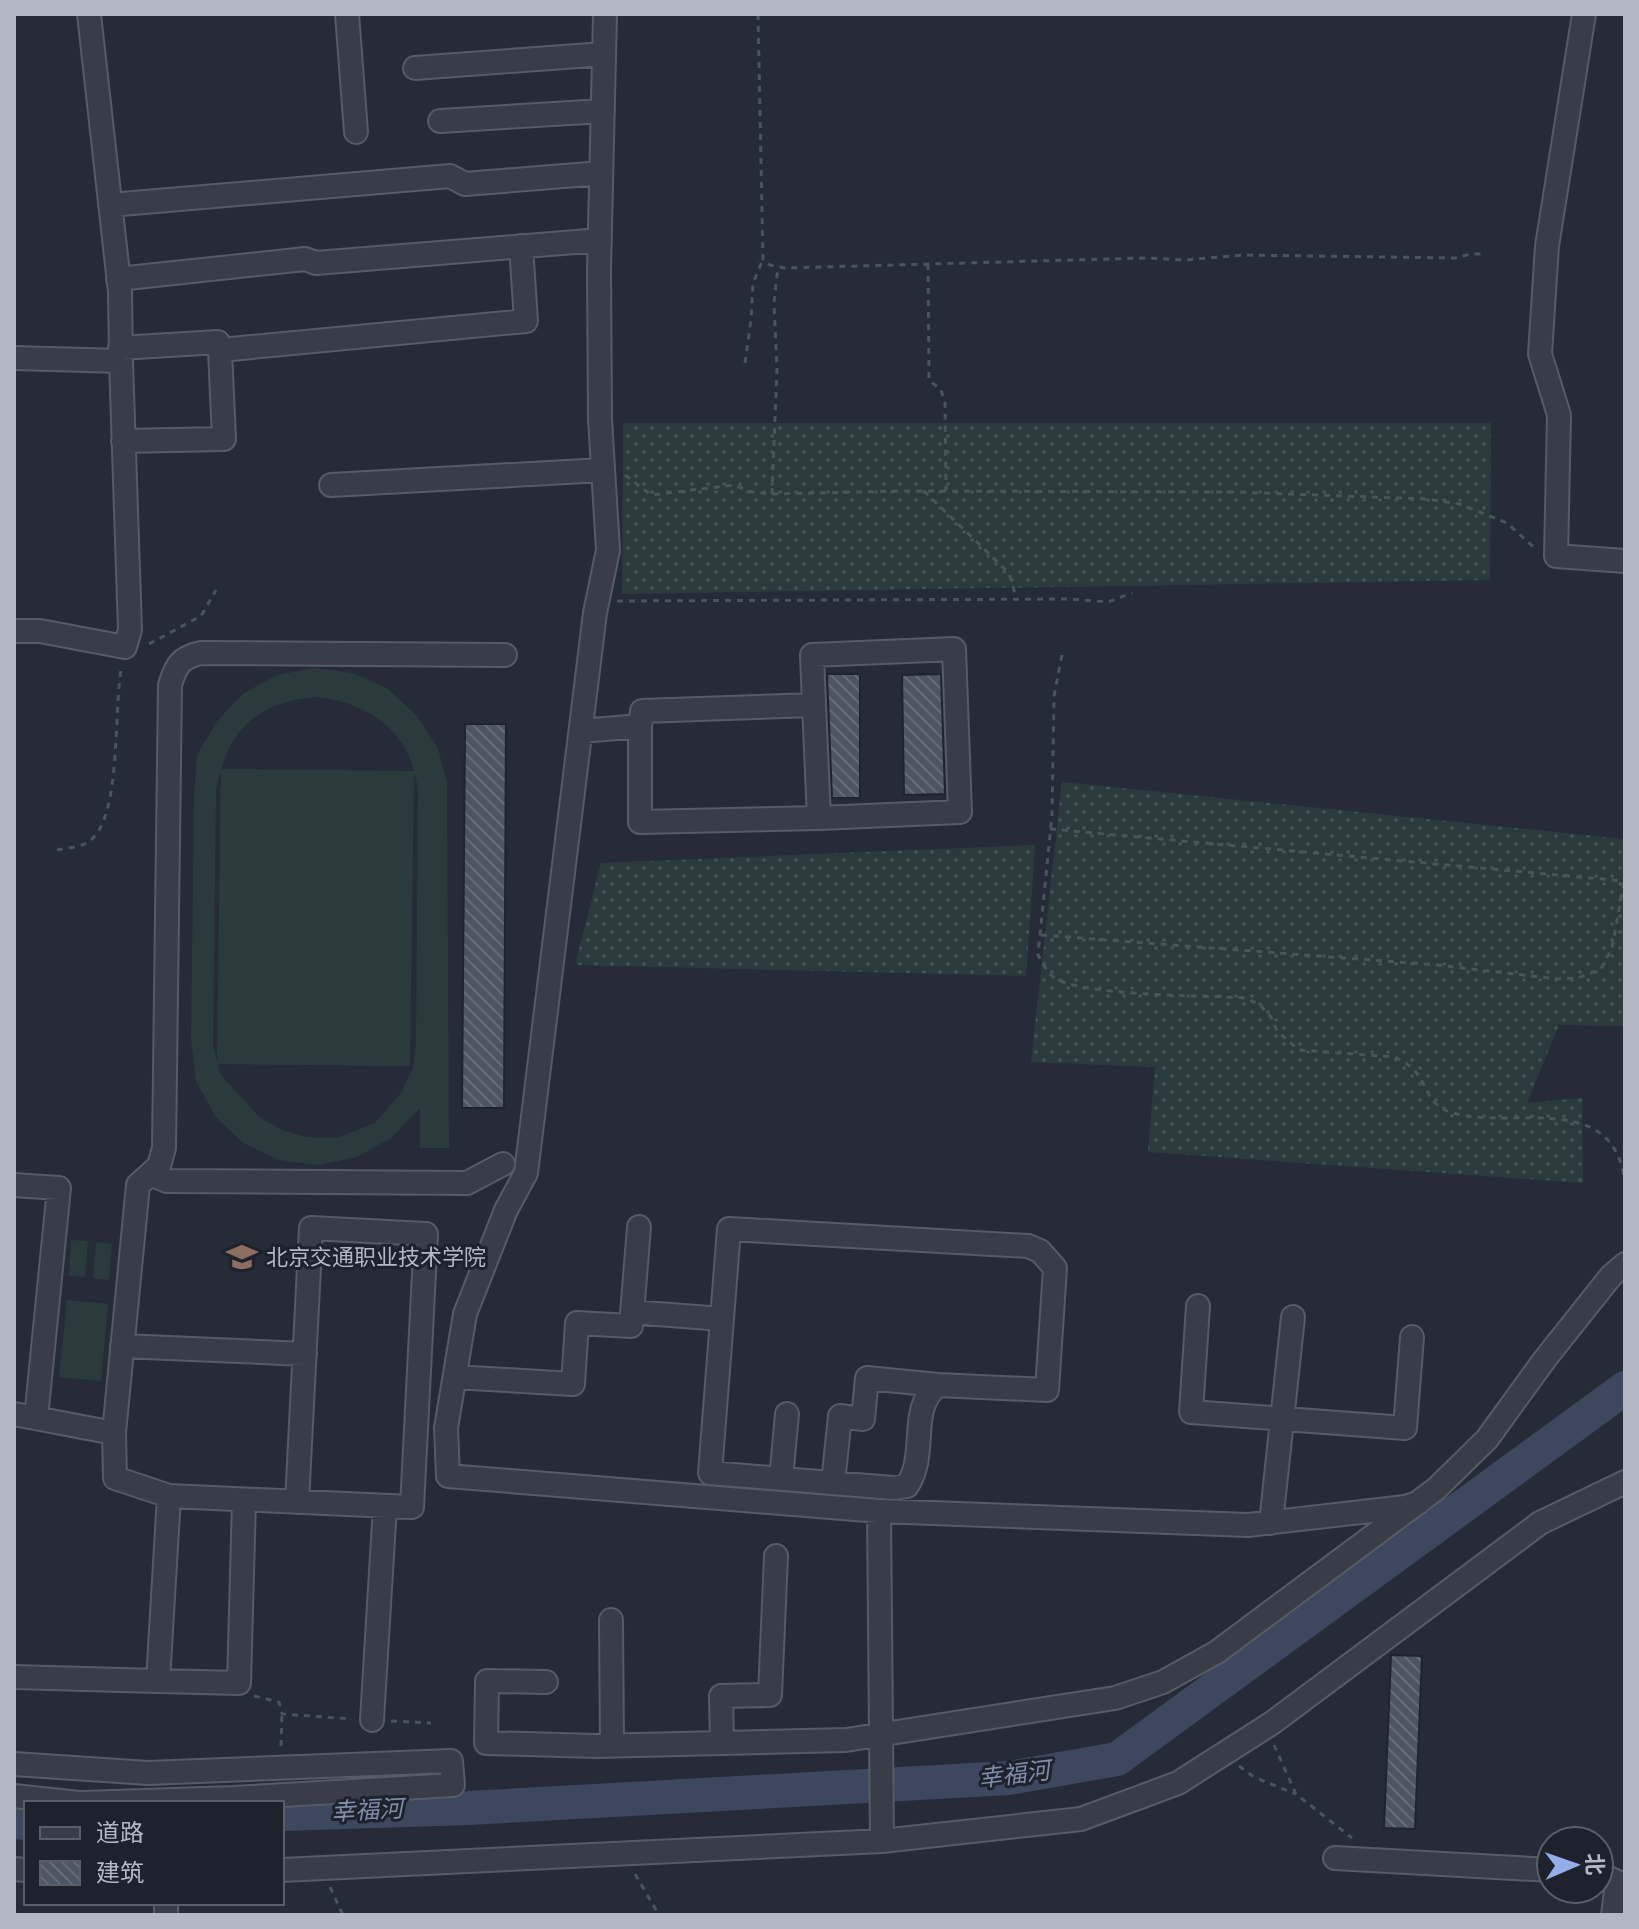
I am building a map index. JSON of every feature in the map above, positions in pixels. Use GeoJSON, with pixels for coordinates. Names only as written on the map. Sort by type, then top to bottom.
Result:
{"type":"FeatureCollection","features":[{"type":"Feature","properties":{"kind":"street"},"geometry":{"type":"LineString","coordinates":[[14,631],[40,631],[125,647],[130,630],[118,279],[89,14]]}},
{"type":"Feature","properties":{"kind":"street"},"geometry":{"type":"LineString","coordinates":[[347,14],[356,132]]}},
{"type":"Feature","properties":{"kind":"street"},"geometry":{"type":"LineString","coordinates":[[605,14],[600,419],[608,550],[597,601],[526,1173],[506,1210],[465,1314],[446,1428],[448,1476],[879,1511],[1248,1525],[1418,1503]]}},
{"type":"Feature","properties":{"kind":"street"},"geometry":{"type":"LineString","coordinates":[[1584,14],[1547,246],[1540,354],[1559,415],[1556,556],[1625,561]]}},
{"type":"Feature","properties":{"kind":"street"},"geometry":{"type":"LineString","coordinates":[[415,68],[604,54]]}},
{"type":"Feature","properties":{"kind":"street"},"geometry":{"type":"LineString","coordinates":[[440,121],[603,111]]}},
{"type":"Feature","properties":{"kind":"street"},"geometry":{"type":"LineString","coordinates":[[110,205],[450,176],[465,184],[601,173]]}},
{"type":"Feature","properties":{"kind":"street"},"geometry":{"type":"LineString","coordinates":[[118,279],[305,259],[316,263],[600,240]]}},
{"type":"Feature","properties":{"kind":"street"},"geometry":{"type":"LineString","coordinates":[[220,350],[526,321],[521,246]]}},
{"type":"Feature","properties":{"kind":"street"},"geometry":{"type":"LineString","coordinates":[[14,358],[120,354],[218,342],[224,439],[123,441]]}},
{"type":"Feature","properties":{"kind":"street"},"geometry":{"type":"LineString","coordinates":[[331,485],[603,470]]}},
{"type":"Feature","properties":{"kind":"street"},"geometry":{"type":"LineString","coordinates":[[814,705],[642,711],[640,822],[819,818],[960,812],[954,649],[812,655],[819,818]]}},
{"type":"Feature","properties":{"kind":"street"},"geometry":{"type":"LineString","coordinates":[[297,1502],[311,1228],[426,1234],[412,1507],[244,1500],[169,1496],[115,1478],[114,1433],[138,1185],[159,1166],[164,1148],[170,685],[176,666],[187,656],[201,653],[505,655]]}},
{"type":"Feature","properties":{"kind":"street"},"geometry":{"type":"LineString","coordinates":[[581,731],[640,726]]}},
{"type":"Feature","properties":{"kind":"street"},"geometry":{"type":"LineString","coordinates":[[150,1174],[167,1181],[467,1183],[503,1164]]}},
{"type":"Feature","properties":{"kind":"street"},"geometry":{"type":"LineString","coordinates":[[14,1185],[59,1188],[25,1416],[114,1433]]}},
{"type":"Feature","properties":{"kind":"street"},"geometry":{"type":"LineString","coordinates":[[455,1377],[573,1384],[577,1323],[631,1326],[639,1227]]}},
{"type":"Feature","properties":{"kind":"street"},"geometry":{"type":"LineString","coordinates":[[833,1483],[840,1416],[863,1419],[867,1378],[1047,1390],[1055,1268],[1040,1251],[1028,1246],[729,1229],[710,1473],[893,1488],[907,1486],[916,1471],[923,1401],[938,1385]]}},
{"type":"Feature","properties":{"kind":"street"},"geometry":{"type":"LineString","coordinates":[[546,1682],[487,1681],[486,1743],[604,1746],[846,1740],[1115,1698],[1163,1682],[1217,1652],[1436,1489],[1487,1439],[1545,1359],[1611,1276],[1625,1264]]}},
{"type":"Feature","properties":{"kind":"street"},"geometry":{"type":"LineString","coordinates":[[1198,1306],[1191,1412],[1405,1428],[1412,1337]]}},
{"type":"Feature","properties":{"kind":"street"},"geometry":{"type":"LineString","coordinates":[[632,1312],[722,1319]]}},
{"type":"Feature","properties":{"kind":"street"},"geometry":{"type":"LineString","coordinates":[[1271,1523],[1293,1317]]}},
{"type":"Feature","properties":{"kind":"street"},"geometry":{"type":"LineString","coordinates":[[122,1346],[305,1354]]}},
{"type":"Feature","properties":{"kind":"street"},"geometry":{"type":"LineString","coordinates":[[781,1479],[787,1414]]}},
{"type":"Feature","properties":{"kind":"street"},"geometry":{"type":"LineString","coordinates":[[284,1870],[882,1841],[1081,1819],[1178,1783],[1266,1728],[1540,1523],[1625,1482]]}},
{"type":"Feature","properties":{"kind":"street"},"geometry":{"type":"LineString","coordinates":[[158,1681],[169,1496]]}},
{"type":"Feature","properties":{"kind":"street"},"geometry":{"type":"LineString","coordinates":[[14,1677],[239,1683],[244,1500]]}},
{"type":"Feature","properties":{"kind":"street"},"geometry":{"type":"LineString","coordinates":[[372,1720],[385,1506]]}},
{"type":"Feature","properties":{"kind":"street"},"geometry":{"type":"LineString","coordinates":[[879,1511],[882,1841]]}},
{"type":"Feature","properties":{"kind":"street"},"geometry":{"type":"LineString","coordinates":[[722,1743],[721,1696],[770,1695],[776,1556]]}},
{"type":"Feature","properties":{"kind":"street"},"geometry":{"type":"LineString","coordinates":[[604,1746],[611,1620]]}},
{"type":"Feature","properties":{"kind":"street"},"geometry":{"type":"LineString","coordinates":[[14,1764],[148,1773],[451,1761],[453,1785],[135,1801]]}},
{"type":"Feature","properties":{"kind":"street"},"geometry":{"type":"LineString","coordinates":[[401,1762],[403,1788]]}},
{"type":"Feature","properties":{"kind":"street"},"geometry":{"type":"LineString","coordinates":[[291,1766],[305,1794]]}},
{"type":"Feature","properties":{"kind":"street"},"geometry":{"type":"LineString","coordinates":[[14,1796],[50,1801],[55,1768]]}},
{"type":"Feature","properties":{"kind":"street"},"geometry":{"type":"LineString","coordinates":[[199,1770],[200,1799]]}},
{"type":"Feature","properties":{"kind":"street"},"geometry":{"type":"LineString","coordinates":[[102,1771],[102,1801]]}},
{"type":"Feature","properties":{"kind":"street"},"geometry":{"type":"LineString","coordinates":[[1335,1858],[1535,1869]]}},
{"type":"Feature","properties":{"kind":"path"},"geometry":{"type":"LineString","coordinates":[[745,363],[753,283],[763,259],[758,14]]}},
{"type":"Feature","properties":{"kind":"path"},"geometry":{"type":"LineString","coordinates":[[763,259],[770,265],[778,266],[1146,258],[1186,260],[1243,255],[1456,258],[1483,254]]}},
{"type":"Feature","properties":{"kind":"path"},"geometry":{"type":"LineString","coordinates":[[928,264],[929,380],[941,390],[945,403],[946,491]]}},
{"type":"Feature","properties":{"kind":"path"},"geometry":{"type":"LineString","coordinates":[[772,494],[777,369],[774,303],[778,266]]}},
{"type":"Feature","properties":{"kind":"path"},"geometry":{"type":"LineString","coordinates":[[603,470],[618,470],[651,495],[734,485],[772,494],[1234,492],[1426,499],[1460,504],[1507,523],[1534,549],[1556,556]]}},
{"type":"Feature","properties":{"kind":"path"},"geometry":{"type":"LineString","coordinates":[[924,491],[1009,573],[1016,599]]}},
{"type":"Feature","properties":{"kind":"path"},"geometry":{"type":"LineString","coordinates":[[57,850],[90,841],[101,828],[112,787],[118,679],[125,647],[141,649],[201,616],[216,590]]}},
{"type":"Feature","properties":{"kind":"path"},"geometry":{"type":"LineString","coordinates":[[597,601],[1016,599],[1108,602],[1132,593]]}},
{"type":"Feature","properties":{"kind":"path"},"geometry":{"type":"LineString","coordinates":[[1062,655],[1054,696],[1050,829],[1038,955],[1051,975],[1067,984],[1111,990],[1246,998],[1261,1006],[1271,1017],[1277,1031],[1299,1050],[1395,1057],[1416,1072],[1437,1106],[1448,1111],[1465,1115],[1561,1117],[1595,1131],[1611,1145],[1625,1185]]}},
{"type":"Feature","properties":{"kind":"path"},"geometry":{"type":"LineString","coordinates":[[1040,935],[1437,965],[1558,979],[1578,978],[1601,969],[1612,948],[1624,881],[1050,829]]}},
{"type":"Feature","properties":{"kind":"path"},"geometry":{"type":"LineString","coordinates":[[239,1683],[249,1695],[279,1702],[291,1766]]}},
{"type":"Feature","properties":{"kind":"path"},"geometry":{"type":"LineString","coordinates":[[282,1714],[431,1723]]}},
{"type":"Feature","properties":{"kind":"path"},"geometry":{"type":"LineString","coordinates":[[1266,1728],[1296,1794]]}},
{"type":"Feature","properties":{"kind":"path"},"geometry":{"type":"LineString","coordinates":[[1224,1754],[1254,1777],[1296,1794],[1378,1860]]}},
{"type":"Feature","properties":{"kind":"path"},"geometry":{"type":"LineString","coordinates":[[622,1853],[659,1915]]}},
{"type":"Feature","properties":{"kind":"path"},"geometry":{"type":"LineString","coordinates":[[324,1868],[331,1894],[343,1915]]}},
{"type":"Feature","properties":{"kind":"shaded area"},"geometry":{"type":"Polygon","coordinates":[[[623,423],[1491,423],[1490,580],[622,594],[623,423]]]}},
{"type":"Feature","properties":{"kind":"shaded area"},"geometry":{"type":"Polygon","coordinates":[[[315,668],[353,673],[388,689],[416,715],[438,748],[447,784],[449,1148],[420,1148],[420,1108],[391,1138],[357,1157],[318,1165],[279,1160],[243,1143],[215,1116],[196,1081],[191,1040],[197,755],[217,721],[244,693],[277,675],[315,668]],[[315,697],[294,700],[260,714],[236,737],[221,769],[414,771],[400,740],[377,718],[348,704],[315,697]],[[221,770],[216,791],[213,1045],[217,1061],[221,770]],[[414,773],[410,1066],[218,1064],[220,1074],[260,1118],[285,1131],[307,1137],[336,1138],[375,1123],[401,1093],[413,1068],[416,1044],[418,787],[414,773]]]}},
{"type":"Feature","properties":{"kind":"shaded area"},"geometry":{"type":"Polygon","coordinates":[[[1062,782],[1625,839],[1625,1026],[1559,1025],[1527,1103],[1582,1098],[1583,1183],[1148,1152],[1155,1067],[1031,1062],[1062,782]]]}},
{"type":"Feature","properties":{"kind":"shaded area"},"geometry":{"type":"Polygon","coordinates":[[[1035,845],[1026,976],[575,965],[601,863],[1035,845]]]}},
{"type":"Feature","properties":{"kind":"shaded area"},"geometry":{"type":"Polygon","coordinates":[[[71,1240],[88,1241],[85,1277],[69,1276],[71,1240]]]}},
{"type":"Feature","properties":{"kind":"shaded area"},"geometry":{"type":"Polygon","coordinates":[[[96,1242],[112,1244],[109,1280],[93,1278],[96,1242]]]}},
{"type":"Feature","properties":{"kind":"shaded area"},"geometry":{"type":"Polygon","coordinates":[[[67,1300],[108,1304],[101,1381],[59,1377],[67,1300]]]}},
{"type":"Feature","properties":{"kind":"building"},"geometry":{"type":"Polygon","coordinates":[[[827,674],[860,674],[860,798],[832,798],[827,674]]]}},
{"type":"Feature","properties":{"kind":"building"},"geometry":{"type":"Polygon","coordinates":[[[941,674],[945,794],[904,795],[902,675],[941,674]]]}},
{"type":"Feature","properties":{"kind":"building"},"geometry":{"type":"Polygon","coordinates":[[[465,724],[506,724],[504,1108],[462,1108],[465,724]]]}},
{"type":"Feature","properties":{"kind":"building"},"geometry":{"type":"Polygon","coordinates":[[[1391,1655],[1422,1656],[1415,1829],[1384,1828],[1391,1655]]]}},
{"type":"Feature","properties":{"kind":"waterway","name":"幸福河"},"geometry":{"type":"LineString","coordinates":[[284,1814],[469,1808],[1009,1778],[1117,1759],[1625,1388]]}},
{"type":"Feature","properties":{"kind":"waterway","name":"幸福河"},"geometry":{"type":"LineString","coordinates":[[14,1822],[24,1823]]}},
{"type":"Feature","properties":{"kind":"place","name":"北京交通职业技术学院"},"geometry":{"type":"Point","coordinates":[242,1257]}}]}
